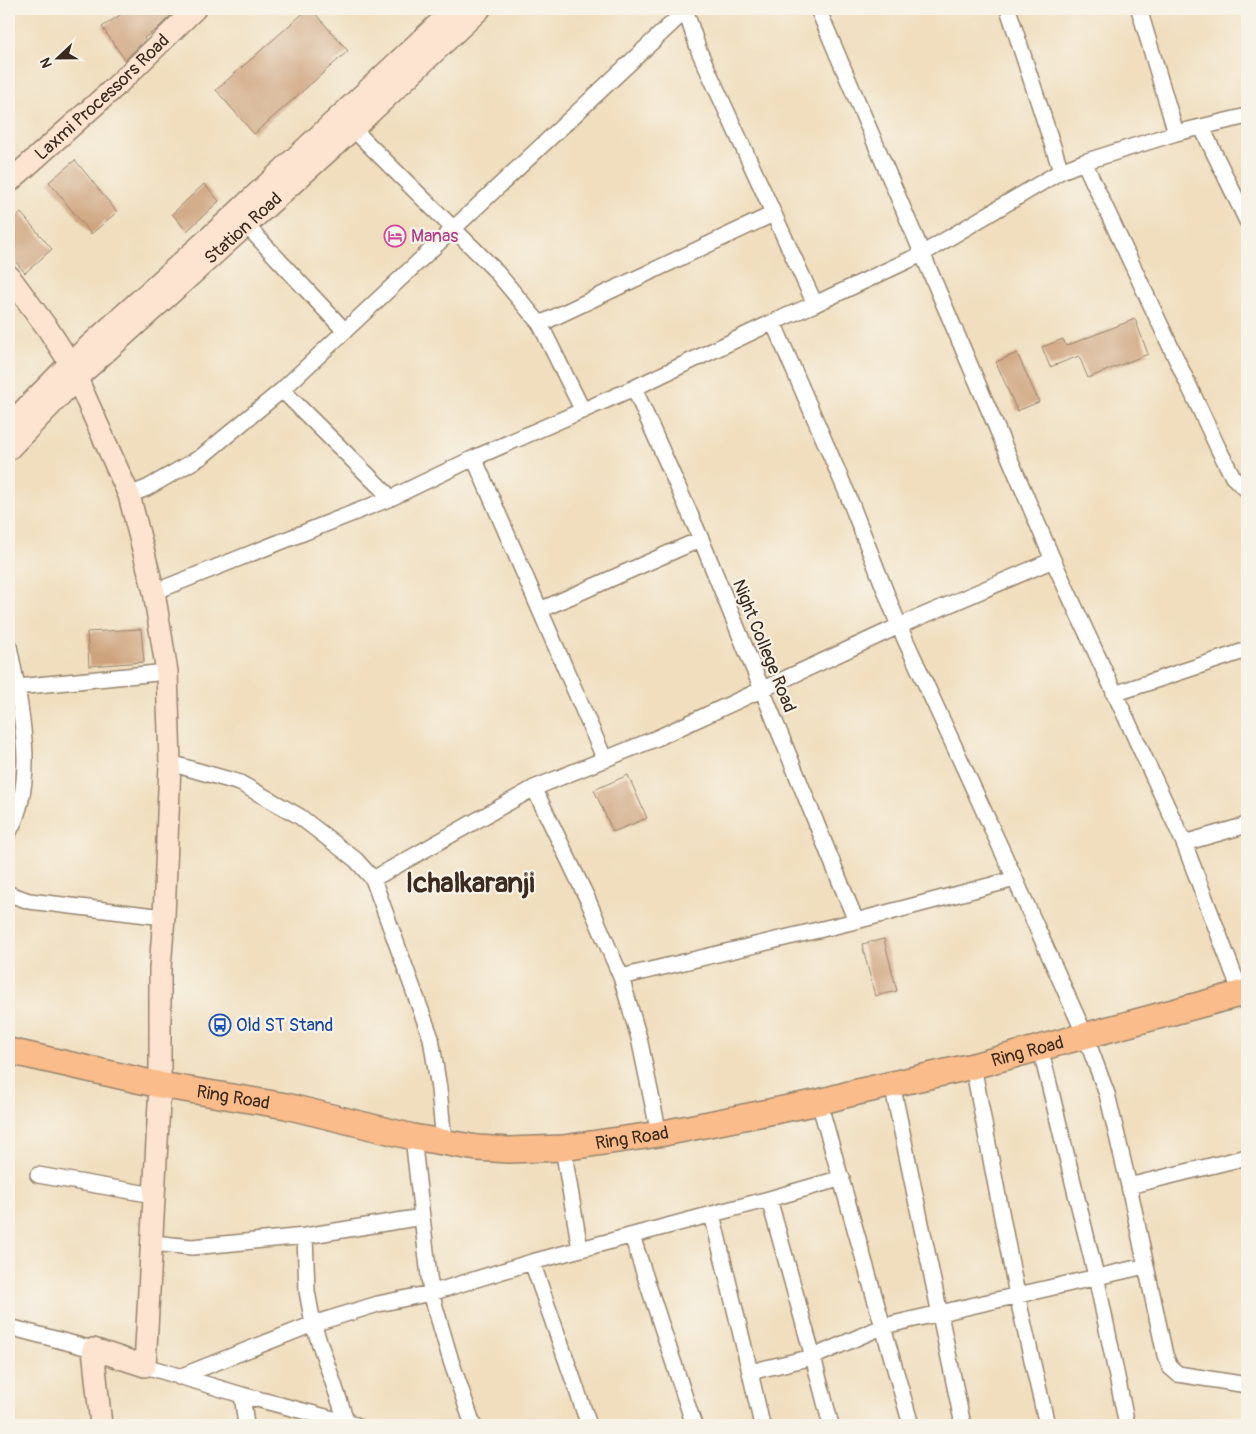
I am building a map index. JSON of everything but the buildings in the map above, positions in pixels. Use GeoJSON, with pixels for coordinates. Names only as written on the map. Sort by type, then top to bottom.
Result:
{"type":"FeatureCollection","features":[{"type":"Feature","properties":{"kind":"main road","name":"Ring Road"},"geometry":{"type":"LineString","coordinates":[[9,1051],[160,1085],[286,1106],[413,1137],[477,1148],[509,1150],[563,1148],[659,1134],[819,1102],[972,1066],[1244,992]]}},
{"type":"Feature","properties":{"kind":"street","name":"Laxmi Processors Road"},"geometry":{"type":"LineString","coordinates":[[9,182],[114,87],[195,9]]}},
{"type":"Feature","properties":{"kind":"street","name":"Station Road"},"geometry":{"type":"LineString","coordinates":[[9,449],[73,371],[235,214],[454,9]]}},
{"type":"Feature","properties":{"kind":"street","name":"Station Road"},"geometry":{"type":"LineString","coordinates":[[9,425],[247,226],[480,9]]}},
{"type":"Feature","properties":{"kind":"street"},"geometry":{"type":"LineString","coordinates":[[129,495],[147,488],[200,457],[282,390],[686,9]]}},
{"type":"Feature","properties":{"kind":"street"},"geometry":{"type":"LineString","coordinates":[[686,9],[691,31],[699,51],[815,304]]}},
{"type":"Feature","properties":{"kind":"street"},"geometry":{"type":"LineString","coordinates":[[818,9],[1052,560],[1184,843],[1244,992]]}},
{"type":"Feature","properties":{"kind":"street"},"geometry":{"type":"LineString","coordinates":[[1008,9],[1061,171]]}},
{"type":"Feature","properties":{"kind":"street"},"geometry":{"type":"LineString","coordinates":[[1139,9],[1176,133]]}},
{"type":"Feature","properties":{"kind":"street"},"geometry":{"type":"LineString","coordinates":[[154,592],[390,498],[474,458],[634,388],[815,304],[922,254],[1061,171],[1176,133],[1247,116]]}},
{"type":"Feature","properties":{"kind":"street"},"geometry":{"type":"LineString","coordinates":[[1202,128],[1247,221]]}},
{"type":"Feature","properties":{"kind":"street"},"geometry":{"type":"LineString","coordinates":[[353,129],[493,268],[540,324],[583,411]]}},
{"type":"Feature","properties":{"kind":"street"},"geometry":{"type":"LineString","coordinates":[[1084,162],[1219,450],[1233,477],[1247,490]]}},
{"type":"Feature","properties":{"kind":"street"},"geometry":{"type":"LineString","coordinates":[[540,324],[774,214]]}},
{"type":"Feature","properties":{"kind":"street"},"geometry":{"type":"LineString","coordinates":[[247,226],[345,331]]}},
{"type":"Feature","properties":{"kind":"street"},"geometry":{"type":"LineString","coordinates":[[9,276],[48,329],[73,371],[129,495],[154,592],[167,672],[170,763],[164,917],[160,968],[160,1085],[145,1366]]}},
{"type":"Feature","properties":{"kind":"street"},"geometry":{"type":"LineString","coordinates":[[773,322],[847,493],[899,626],[1085,1035],[1107,1094],[1129,1186],[1165,1355],[1170,1368],[1178,1374],[1247,1385]]}},
{"type":"Feature","properties":{"kind":"street","name":"Night College Road"},"geometry":{"type":"LineString","coordinates":[[634,388],[700,539],[856,921]]}},
{"type":"Feature","properties":{"kind":"street"},"geometry":{"type":"LineString","coordinates":[[282,390],[390,498]]}},
{"type":"Feature","properties":{"kind":"street"},"geometry":{"type":"LineString","coordinates":[[474,458],[605,760]]}},
{"type":"Feature","properties":{"kind":"street"},"geometry":{"type":"LineString","coordinates":[[540,610],[700,539]]}},
{"type":"Feature","properties":{"kind":"street"},"geometry":{"type":"LineString","coordinates":[[372,879],[534,788],[657,738],[899,626],[1052,560]]}},
{"type":"Feature","properties":{"kind":"street"},"geometry":{"type":"LineString","coordinates":[[9,646],[13,691],[23,723],[26,759],[23,792],[16,819],[9,832]]}},
{"type":"Feature","properties":{"kind":"street"},"geometry":{"type":"LineString","coordinates":[[1114,694],[1247,650]]}},
{"type":"Feature","properties":{"kind":"street"},"geometry":{"type":"LineString","coordinates":[[13,691],[167,672]]}},
{"type":"Feature","properties":{"kind":"street"},"geometry":{"type":"LineString","coordinates":[[170,763],[240,783],[300,816],[356,860],[372,879],[431,1038],[439,1089],[444,1142]]}},
{"type":"Feature","properties":{"kind":"street"},"geometry":{"type":"LineString","coordinates":[[534,788],[587,898],[621,977],[639,1038],[659,1134]]}},
{"type":"Feature","properties":{"kind":"street"},"geometry":{"type":"LineString","coordinates":[[1184,843],[1247,825]]}},
{"type":"Feature","properties":{"kind":"street"},"geometry":{"type":"LineString","coordinates":[[621,977],[856,921],[1015,878]]}},
{"type":"Feature","properties":{"kind":"street"},"geometry":{"type":"LineString","coordinates":[[9,894],[29,901],[164,917]]}},
{"type":"Feature","properties":{"kind":"street"},"geometry":{"type":"LineString","coordinates":[[1040,1047],[1096,1276],[1127,1425]]}},
{"type":"Feature","properties":{"kind":"street"},"geometry":{"type":"LineString","coordinates":[[972,1066],[1017,1295],[1047,1425]]}},
{"type":"Feature","properties":{"kind":"street"},"geometry":{"type":"LineString","coordinates":[[892,1084],[963,1425]]}},
{"type":"Feature","properties":{"kind":"street"},"geometry":{"type":"LineString","coordinates":[[819,1102],[911,1425]]}},
{"type":"Feature","properties":{"kind":"street"},"geometry":{"type":"LineString","coordinates":[[413,1137],[430,1293],[473,1425]]}},
{"type":"Feature","properties":{"kind":"street"},"geometry":{"type":"LineString","coordinates":[[563,1148],[580,1249]]}},
{"type":"Feature","properties":{"kind":"street"},"geometry":{"type":"LineString","coordinates":[[1129,1186],[1247,1157]]}},
{"type":"Feature","properties":{"kind":"street"},"geometry":{"type":"LineString","coordinates":[[38,1175],[154,1195]]}},
{"type":"Feature","properties":{"kind":"street"},"geometry":{"type":"LineString","coordinates":[[179,1377],[313,1324],[378,1304],[430,1293],[532,1262],[769,1200],[842,1178]]}},
{"type":"Feature","properties":{"kind":"street"},"geometry":{"type":"LineString","coordinates":[[769,1200],[831,1425]]}},
{"type":"Feature","properties":{"kind":"street"},"geometry":{"type":"LineString","coordinates":[[712,1214],[762,1425]]}},
{"type":"Feature","properties":{"kind":"street"},"geometry":{"type":"LineString","coordinates":[[152,1244],[192,1247],[304,1236],[422,1216]]}},
{"type":"Feature","properties":{"kind":"street"},"geometry":{"type":"LineString","coordinates":[[304,1236],[308,1291],[313,1324],[352,1424]]}},
{"type":"Feature","properties":{"kind":"street"},"geometry":{"type":"LineString","coordinates":[[632,1236],[694,1425]]}},
{"type":"Feature","properties":{"kind":"street"},"geometry":{"type":"LineString","coordinates":[[532,1262],[589,1425]]}},
{"type":"Feature","properties":{"kind":"street"},"geometry":{"type":"LineString","coordinates":[[750,1372],[813,1357],[884,1326],[1145,1266]]}},
{"type":"Feature","properties":{"kind":"street"},"geometry":{"type":"LineString","coordinates":[[9,1327],[93,1349],[242,1395],[352,1424]]}},
{"type":"Feature","properties":{"kind":"street"},"geometry":{"type":"LineString","coordinates":[[93,1349],[101,1425]]}},
{"type":"Feature","properties":{"kind":"street"},"geometry":{"type":"LineString","coordinates":[[242,1395],[246,1425]]}},
{"type":"Feature","properties":{"kind":"place","name":"Manas"},"geometry":{"type":"Point","coordinates":[395,236]}},
{"type":"Feature","properties":{"kind":"place","name":"Old ST Stand"},"geometry":{"type":"Point","coordinates":[220,1025]}},
{"type":"Feature","properties":{"kind":"district","name":"Ichalkaranji"},"geometry":{"type":"Point","coordinates":[470,883]}}]}
